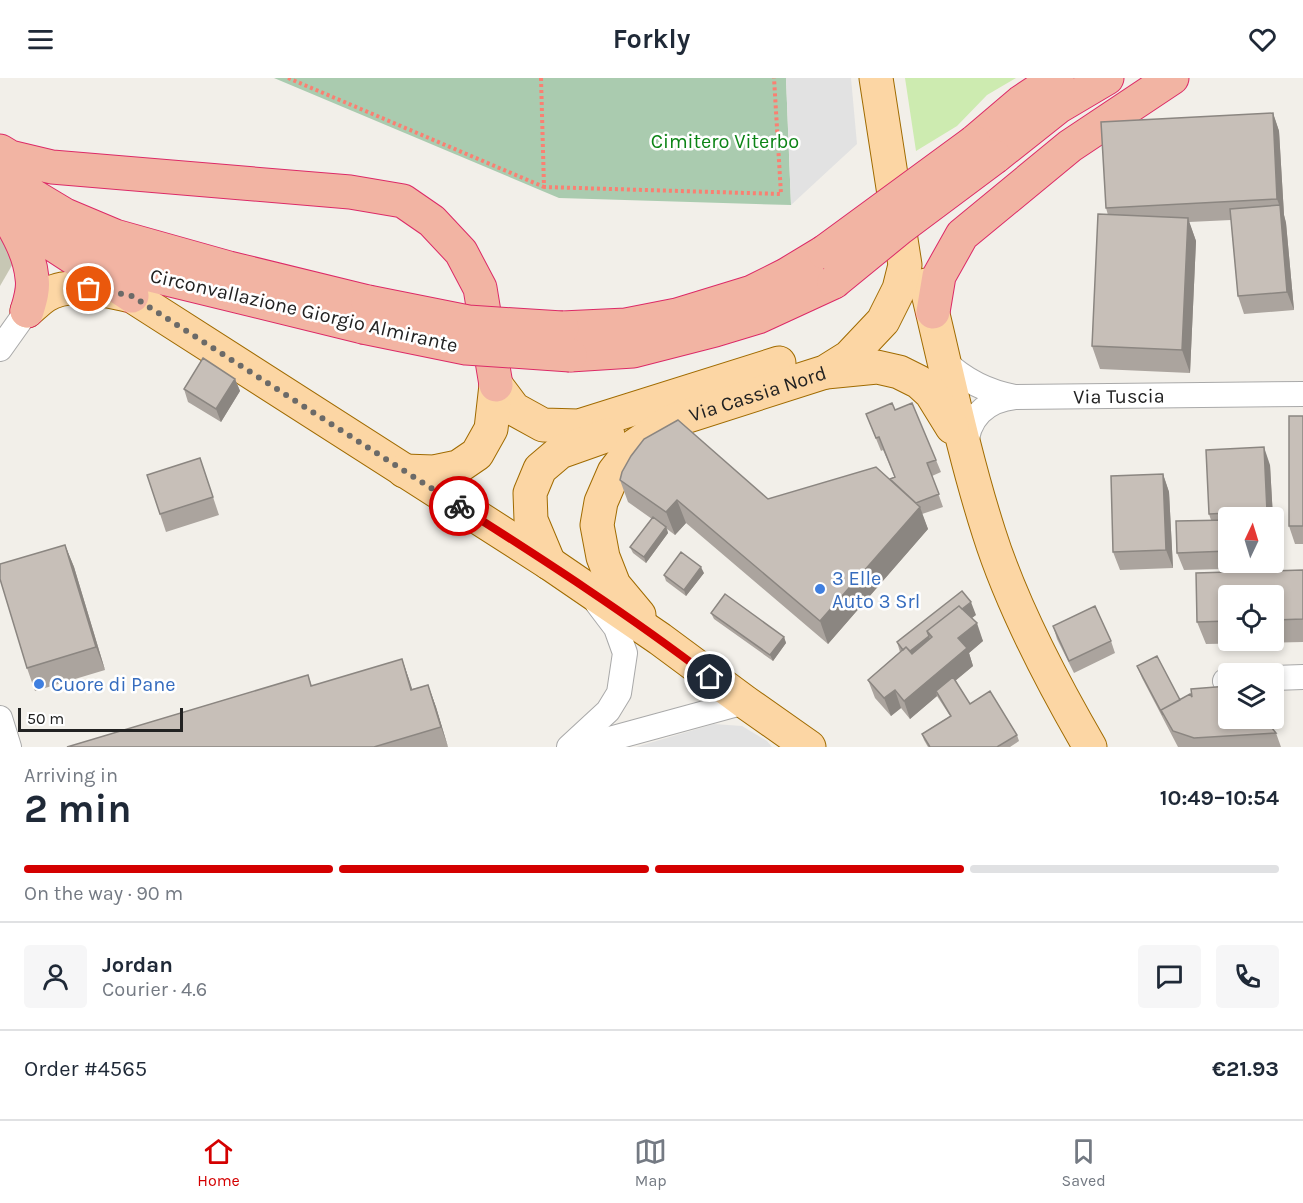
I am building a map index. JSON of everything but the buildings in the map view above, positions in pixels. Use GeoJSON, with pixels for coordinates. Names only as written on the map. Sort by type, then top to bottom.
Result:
{"type":"FeatureCollection","features":[{"type":"Feature","properties":{"kind":"highway"},"geometry":{"type":"LineString","coordinates":[[1021,102],[1045,78]]}},
{"type":"Feature","properties":{"kind":"highway","name":"Circonvallazione Giorgio Almirante"},"geometry":{"type":"LineString","coordinates":[[39,236],[134,271],[365,315],[468,322],[566,342],[633,351],[758,317],[829,267],[900,228],[984,149],[1021,102],[1057,78]]}},
{"type":"Feature","properties":{"kind":"highway","name":"Circonvallazione Giorgio Almirante"},"geometry":{"type":"LineString","coordinates":[[984,149],[1107,78]]}},
{"type":"Feature","properties":{"kind":"highway"},"geometry":{"type":"LineString","coordinates":[[933,312],[939,276],[962,235],[1070,146],[1172,78]]}},
{"type":"Feature","properties":{"kind":"highway"},"geometry":{"type":"LineString","coordinates":[[0,151],[10,157],[52,167],[350,192],[403,201],[432,221],[461,252],[480,288],[496,385]]}},
{"type":"Feature","properties":{"kind":"highway","name":"Circonvallazione Giorgio Almirante"},"geometry":{"type":"LineString","coordinates":[[0,176],[65,215],[115,236],[229,268],[365,315]]}},
{"type":"Feature","properties":{"kind":"highway"},"geometry":{"type":"LineString","coordinates":[[4,212],[132,296]]}},
{"type":"Feature","properties":{"kind":"highway"},"geometry":{"type":"LineString","coordinates":[[4,212],[20,238],[33,278],[27,311]]}},
{"type":"Feature","properties":{"kind":"main road","name":"Via Cassia Nord"},"geometry":{"type":"LineString","coordinates":[[660,639],[614,585],[603,557],[597,525],[601,502],[614,472],[634,446],[669,422],[825,372],[849,357],[883,321],[899,289],[905,264],[876,78]]}},
{"type":"Feature","properties":{"kind":"main road","name":"Via Cassia Nord"},"geometry":{"type":"LineString","coordinates":[[882,118],[933,312],[966,452],[989,533],[1018,608],[1084,740]]}},
{"type":"Feature","properties":{"kind":"main road"},"geometry":{"type":"LineString","coordinates":[[27,311],[46,295],[59,289],[74,287],[132,296]]}},
{"type":"Feature","properties":{"kind":"main road","name":"Via Cassia Nord"},"geometry":{"type":"LineString","coordinates":[[132,296],[549,563],[660,639],[808,747]]}},
{"type":"Feature","properties":{"kind":"main road"},"geometry":{"type":"LineString","coordinates":[[496,385],[514,409],[543,425],[579,426],[832,347],[883,321]]}},
{"type":"Feature","properties":{"kind":"main road"},"geometry":{"type":"LineString","coordinates":[[825,372],[877,367],[899,372],[919,382],[932,393],[966,452]]}},
{"type":"Feature","properties":{"kind":"main road"},"geometry":{"type":"LineString","coordinates":[[404,471],[434,472],[458,466],[477,454],[491,429],[496,385]]}},
{"type":"Feature","properties":{"kind":"main road"},"geometry":{"type":"LineString","coordinates":[[549,563],[531,520],[530,493],[540,469],[560,452],[605,435],[669,422]]}},
{"type":"Feature","properties":{"kind":"street"},"geometry":{"type":"LineString","coordinates":[[0,349],[27,311]]}},
{"type":"Feature","properties":{"kind":"street"},"geometry":{"type":"LineString","coordinates":[[944,361],[977,386],[1015,397]]}},
{"type":"Feature","properties":{"kind":"street","name":"Via Tuscia"},"geometry":{"type":"LineString","coordinates":[[966,452],[970,429],[979,414],[993,403],[1015,397],[1303,394]]}},
{"type":"Feature","properties":{"kind":"street"},"geometry":{"type":"LineString","coordinates":[[569,747],[608,711],[619,693],[625,653],[616,628],[588,591]]}},
{"type":"Feature","properties":{"kind":"street"},"geometry":{"type":"LineString","coordinates":[[1284,678],[1303,677]]}},
{"type":"Feature","properties":{"kind":"street"},"geometry":{"type":"LineString","coordinates":[[580,747],[745,702]]}},
{"type":"Feature","properties":{"kind":"street"},"geometry":{"type":"LineString","coordinates":[[0,718],[9,747]]}},
{"type":"Feature","properties":{"kind":"path"},"geometry":{"type":"LineString","coordinates":[[288,78],[544,187],[781,194],[774,78]]}},
{"type":"Feature","properties":{"kind":"path"},"geometry":{"type":"LineString","coordinates":[[541,78],[544,187]]}},
{"type":"Feature","properties":{"kind":"shaded area"},"geometry":{"type":"Polygon","coordinates":[[[786,78],[851,78],[857,144],[791,205],[786,78]]]}},
{"type":"Feature","properties":{"kind":"shaded area"},"geometry":{"type":"Polygon","coordinates":[[[0,236],[15,260],[0,286],[0,236]]]}},
{"type":"Feature","properties":{"kind":"shaded area"},"geometry":{"type":"Polygon","coordinates":[[[714,724],[742,726],[767,741],[772,747],[636,747],[714,724]]]}},
{"type":"Feature","properties":{"kind":"green space","name":"Cimitero Viterbo"},"geometry":{"type":"Polygon","coordinates":[[[274,78],[786,78],[791,205],[559,198],[274,78]]]}},
{"type":"Feature","properties":{"kind":"green space"},"geometry":{"type":"Polygon","coordinates":[[[905,78],[1016,78],[987,95],[957,126],[916,151],[905,78]]]}},
{"type":"Feature","properties":{"kind":"way so far"},"geometry":{"type":"LineString","coordinates":[[89,289],[132,296],[459,506]]}},
{"type":"Feature","properties":{"kind":"place","name":"3 Elle Auto 3 Srl"},"geometry":{"type":"Point","coordinates":[820,589]}},
{"type":"Feature","properties":{"kind":"place","name":"Cuore di Pane"},"geometry":{"type":"Point","coordinates":[39,684]}},
{"type":"Feature","properties":{"kind":"route"},"geometry":{"type":"LineString","coordinates":[[459,506],[549,563],[660,639],[710,677]]}}]}
